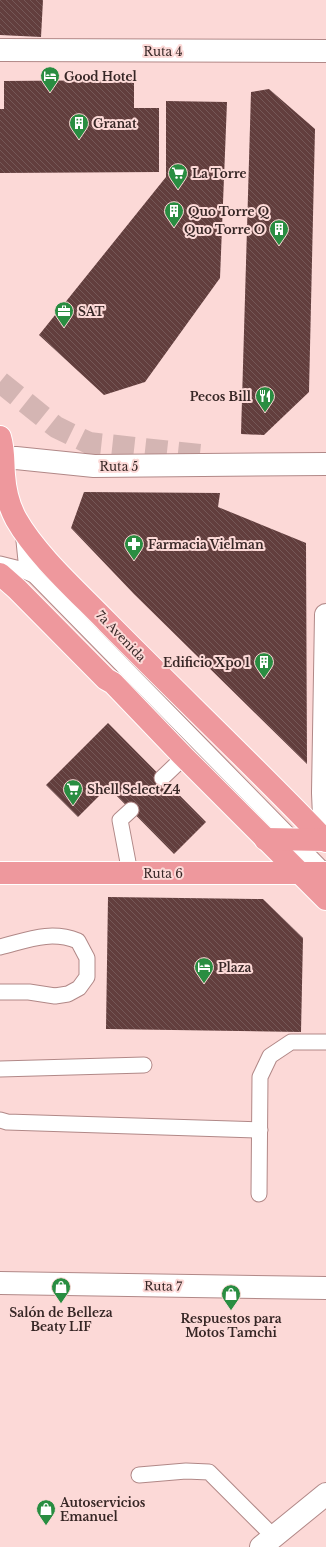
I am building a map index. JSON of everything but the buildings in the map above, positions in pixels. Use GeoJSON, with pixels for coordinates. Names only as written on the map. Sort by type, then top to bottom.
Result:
{"type":"FeatureCollection","features":[{"type":"Feature","properties":{"kind":"main road","name":"7a Avenida"},"geometry":{"type":"LineString","coordinates":[[0,436],[3,445],[4,474],[9,501],[16,519],[50,563],[326,840]]}},
{"type":"Feature","properties":{"kind":"main road"},"geometry":{"type":"LineString","coordinates":[[0,574],[17,589],[106,679],[113,684],[326,899]]}},
{"type":"Feature","properties":{"kind":"main road"},"geometry":{"type":"LineString","coordinates":[[265,839],[326,840]]}},
{"type":"Feature","properties":{"kind":"main road","name":"Ruta 6"},"geometry":{"type":"LineString","coordinates":[[0,873],[326,873]]}},
{"type":"Feature","properties":{"kind":"street","name":"Ruta 4"},"geometry":{"type":"LineString","coordinates":[[0,50],[326,51]]}},
{"type":"Feature","properties":{"kind":"street","name":"Ruta 5"},"geometry":{"type":"LineString","coordinates":[[200,455],[234,465]]}},
{"type":"Feature","properties":{"kind":"street","name":"Ruta 5"},"geometry":{"type":"LineString","coordinates":[[4,459],[16,458],[94,466],[326,464]]}},
{"type":"Feature","properties":{"kind":"street"},"geometry":{"type":"LineString","coordinates":[[326,616],[323,793],[326,840]]}},
{"type":"Feature","properties":{"kind":"street","name":"Ruta 7"},"geometry":{"type":"LineString","coordinates":[[0,1283],[326,1288]]}},
{"type":"Feature","properties":{"kind":"street"},"geometry":{"type":"LineString","coordinates":[[268,1542],[326,1494]]}},
{"type":"Feature","properties":{"kind":"lane"},"geometry":{"type":"LineString","coordinates":[[22,528],[26,561],[34,575],[326,873]]}},
{"type":"Feature","properties":{"kind":"lane"},"geometry":{"type":"LineString","coordinates":[[0,564],[20,569],[34,575]]}},
{"type":"Feature","properties":{"kind":"lane"},"geometry":{"type":"LineString","coordinates":[[162,778],[184,757]]}},
{"type":"Feature","properties":{"kind":"lane"},"geometry":{"type":"LineString","coordinates":[[130,810],[120,820],[130,873]]}},
{"type":"Feature","properties":{"kind":"lane"},"geometry":{"type":"LineString","coordinates":[[0,947],[43,936],[67,937],[78,942],[87,958],[87,977],[79,988],[68,994],[55,996],[29,992],[0,992]]}},
{"type":"Feature","properties":{"kind":"lane"},"geometry":{"type":"LineString","coordinates":[[259,1194],[260,1077],[270,1056],[291,1042],[326,1042]]}},
{"type":"Feature","properties":{"kind":"lane"},"geometry":{"type":"LineString","coordinates":[[0,1068],[144,1065]]}},
{"type":"Feature","properties":{"kind":"lane"},"geometry":{"type":"LineString","coordinates":[[0,1120],[7,1122],[260,1130]]}},
{"type":"Feature","properties":{"kind":"lane"},"geometry":{"type":"LineString","coordinates":[[139,1475],[186,1471],[209,1472],[268,1542]]}},
{"type":"Feature","properties":{"kind":"tunnel"},"geometry":{"type":"LineString","coordinates":[[0,382],[56,427],[89,443],[200,455]]}},
{"type":"Feature","properties":{"kind":"place","name":"Good Hotel"},"geometry":{"type":"Point","coordinates":[50,93]}},
{"type":"Feature","properties":{"kind":"place","name":"Granat"},"geometry":{"type":"Point","coordinates":[79,140]}},
{"type":"Feature","properties":{"kind":"place","name":"La Torre"},"geometry":{"type":"Point","coordinates":[178,190]}},
{"type":"Feature","properties":{"kind":"place","name":"Quo Torre Q"},"geometry":{"type":"Point","coordinates":[174,228]}},
{"type":"Feature","properties":{"kind":"place","name":"Quo Torre O"},"geometry":{"type":"Point","coordinates":[279,246]}},
{"type":"Feature","properties":{"kind":"place","name":"SAT"},"geometry":{"type":"Point","coordinates":[64,328]}},
{"type":"Feature","properties":{"kind":"place","name":"Pecos Bill"},"geometry":{"type":"Point","coordinates":[265,413]}},
{"type":"Feature","properties":{"kind":"place","name":"Farmacia Vielman"},"geometry":{"type":"Point","coordinates":[134,561]}},
{"type":"Feature","properties":{"kind":"place","name":"Edificio Xpo 1"},"geometry":{"type":"Point","coordinates":[264,679]}},
{"type":"Feature","properties":{"kind":"place","name":"Shell Select Z4"},"geometry":{"type":"Point","coordinates":[73,806]}},
{"type":"Feature","properties":{"kind":"place","name":"Plaza"},"geometry":{"type":"Point","coordinates":[204,984]}},
{"type":"Feature","properties":{"kind":"place","name":"Salón de Belleza Beaty LIF"},"geometry":{"type":"Point","coordinates":[61,1304]}},
{"type":"Feature","properties":{"kind":"place","name":"Respuestos para Motos Tamchi"},"geometry":{"type":"Point","coordinates":[231,1311]}},
{"type":"Feature","properties":{"kind":"place","name":"Autoservicios Emanuel"},"geometry":{"type":"Point","coordinates":[46,1526]}}]}
